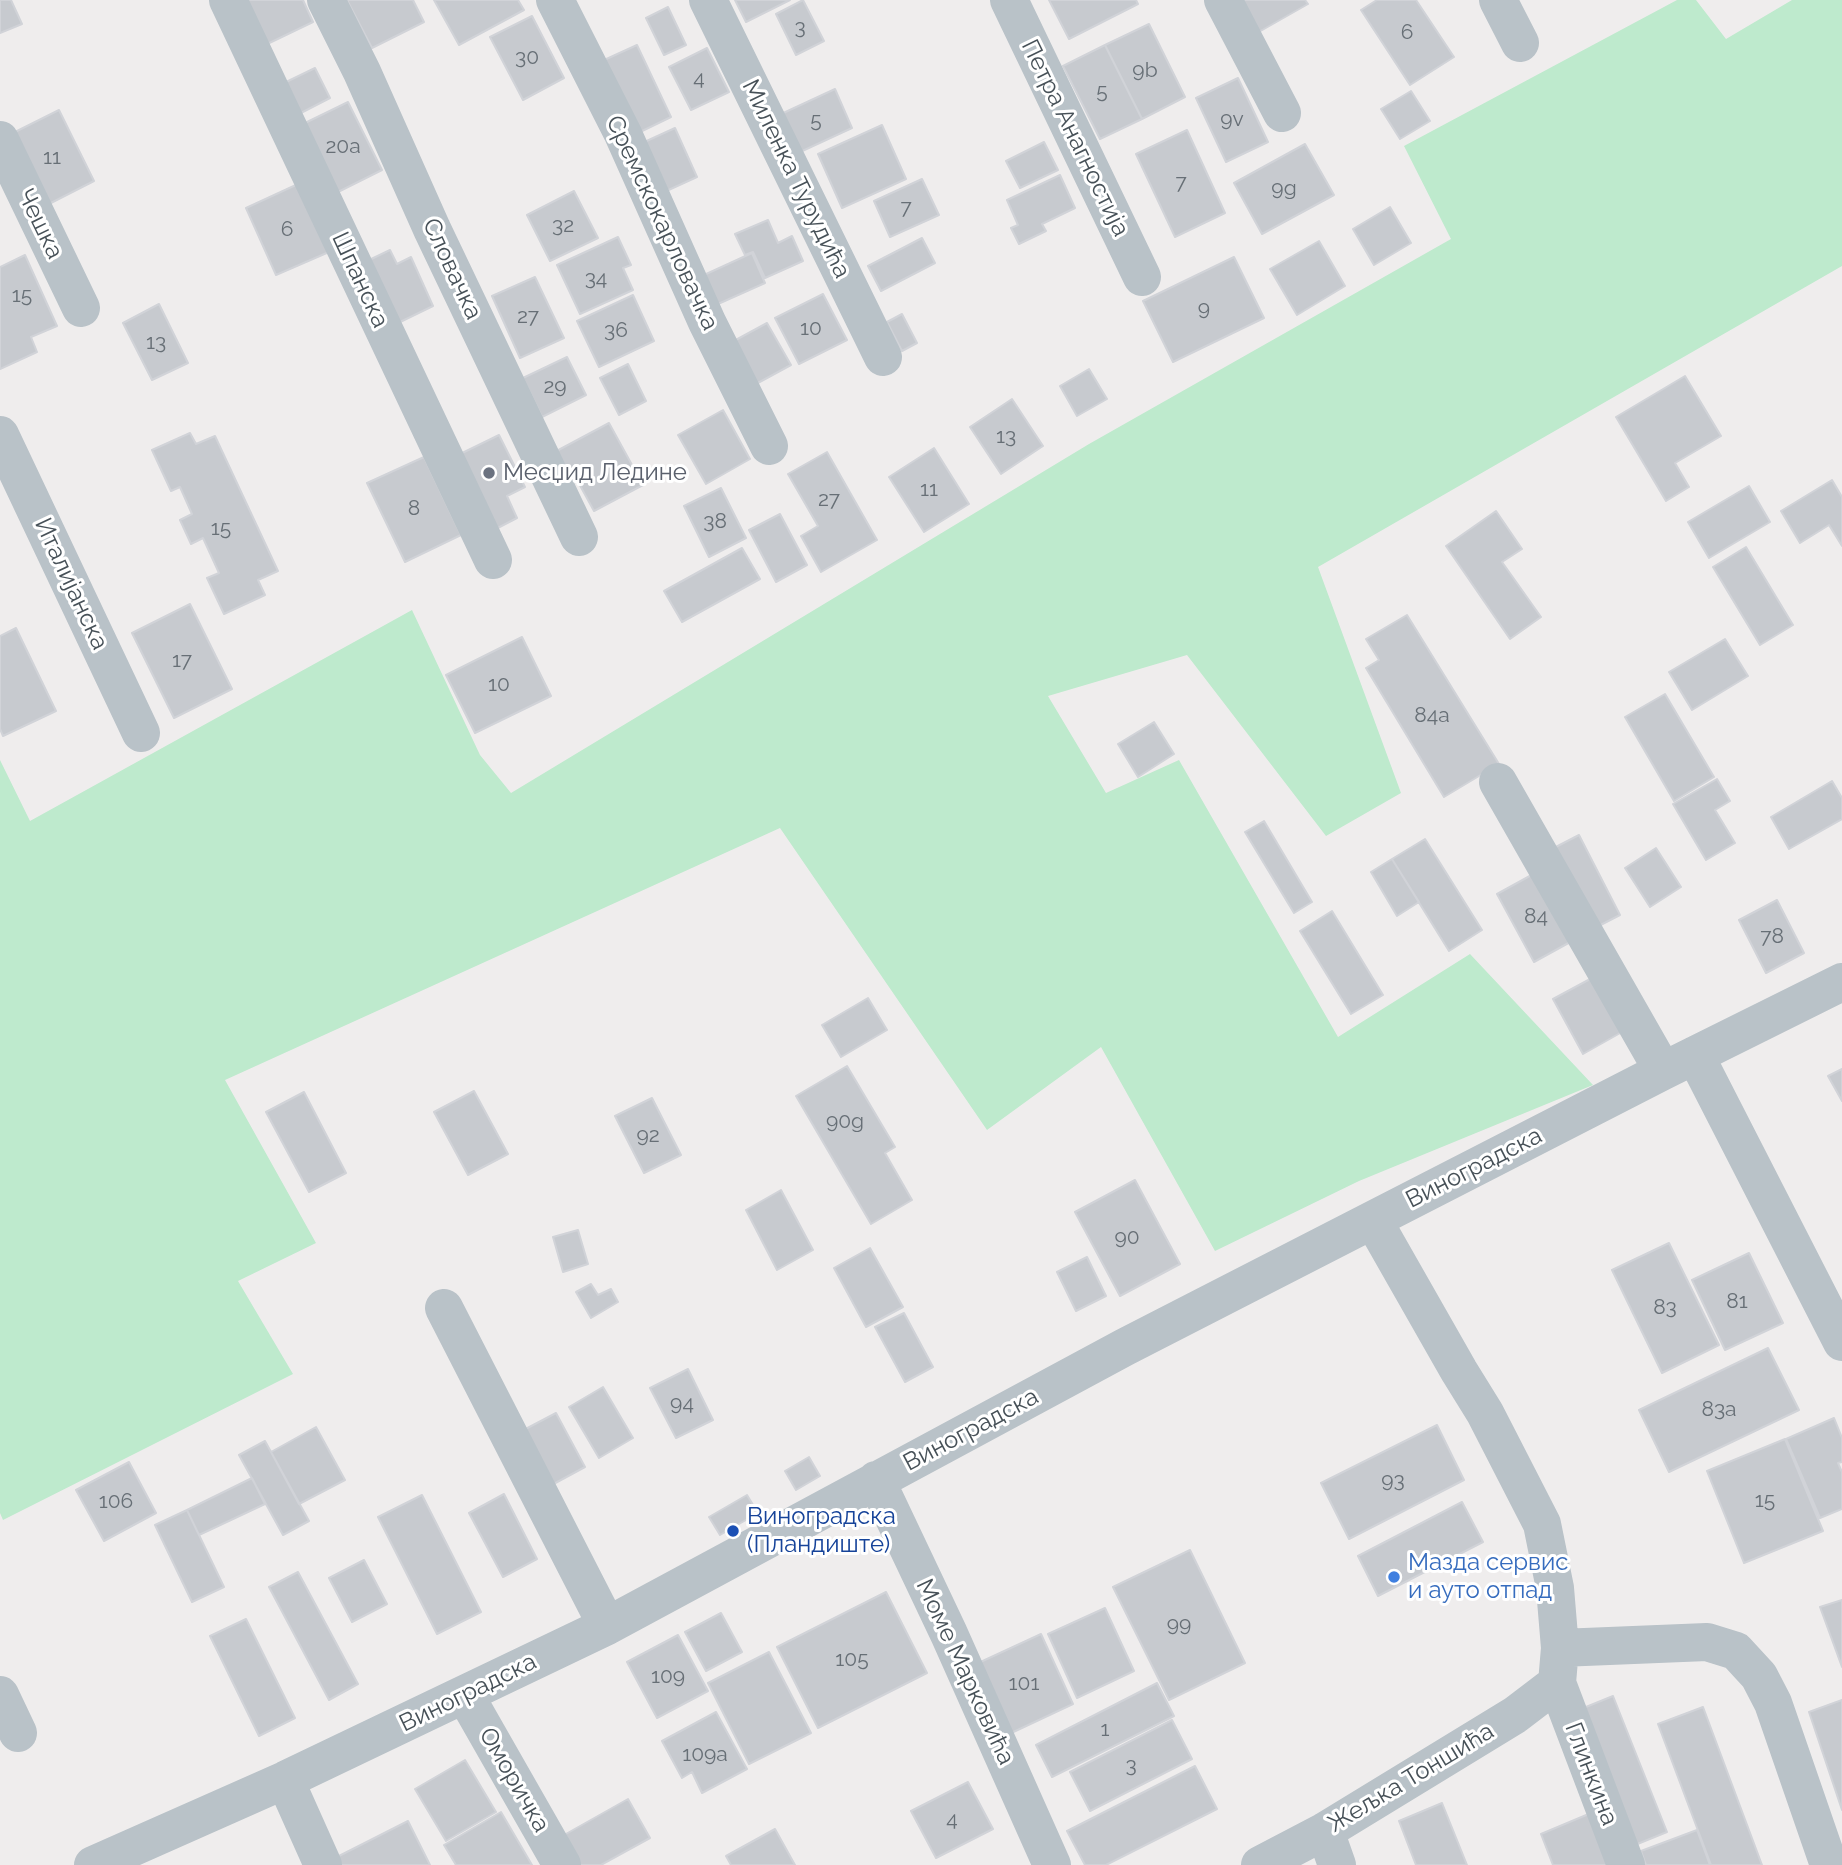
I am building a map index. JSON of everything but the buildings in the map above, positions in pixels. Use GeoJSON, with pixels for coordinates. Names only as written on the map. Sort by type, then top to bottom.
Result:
{"type":"FeatureCollection","features":[{"type":"Feature","properties":{"kind":"street","name":"Шпанска"},"geometry":{"type":"LineString","coordinates":[[228,0],[493,560]]}},
{"type":"Feature","properties":{"kind":"street","name":"Словачка"},"geometry":{"type":"LineString","coordinates":[[326,0],[579,537]]}},
{"type":"Feature","properties":{"kind":"street","name":"Сремскокарловачка"},"geometry":{"type":"LineString","coordinates":[[555,0],[623,134],[707,322],[769,446]]}},
{"type":"Feature","properties":{"kind":"street","name":"Миленка Турудића"},"geometry":{"type":"LineString","coordinates":[[708,0],[883,357]]}},
{"type":"Feature","properties":{"kind":"street","name":"Петра Анагностија"},"geometry":{"type":"LineString","coordinates":[[1009,0],[1142,277]]}},
{"type":"Feature","properties":{"kind":"street"},"geometry":{"type":"LineString","coordinates":[[1223,0],[1282,113]]}},
{"type":"Feature","properties":{"kind":"street"},"geometry":{"type":"LineString","coordinates":[[1498,0],[1520,43]]}},
{"type":"Feature","properties":{"kind":"street","name":"Чешка"},"geometry":{"type":"LineString","coordinates":[[0,140],[81,308]]}},
{"type":"Feature","properties":{"kind":"street","name":"Италијанска"},"geometry":{"type":"LineString","coordinates":[[0,435],[141,733]]}},
{"type":"Feature","properties":{"kind":"street"},"geometry":{"type":"LineString","coordinates":[[1498,782],[1679,1063],[1842,1342]]}},
{"type":"Feature","properties":{"kind":"street","name":"Виноградска"},"geometry":{"type":"LineString","coordinates":[[93,1865],[285,1780],[607,1626],[1125,1347],[1842,982]]}},
{"type":"Feature","properties":{"kind":"street","name":"Глинкина"},"geometry":{"type":"LineString","coordinates":[[1373,1220],[1485,1413],[1542,1524],[1555,1588],[1558,1666],[1626,1865]]}},
{"type":"Feature","properties":{"kind":"street"},"geometry":{"type":"LineString","coordinates":[[444,1308],[607,1626]]}},
{"type":"Feature","properties":{"kind":"street","name":"Моме Марковића"},"geometry":{"type":"LineString","coordinates":[[876,1480],[949,1634],[1052,1865]]}},
{"type":"Feature","properties":{"kind":"street"},"geometry":{"type":"LineString","coordinates":[[1558,1666],[1707,1642],[1736,1651],[1759,1676],[1773,1703],[1829,1865]]}},
{"type":"Feature","properties":{"kind":"street","name":"Жељка Тоншића"},"geometry":{"type":"LineString","coordinates":[[1260,1865],[1331,1848],[1515,1715],[1558,1666]]}},
{"type":"Feature","properties":{"kind":"street"},"geometry":{"type":"LineString","coordinates":[[0,1695],[18,1733]]}},
{"type":"Feature","properties":{"kind":"street","name":"Оморичка"},"geometry":{"type":"LineString","coordinates":[[465,1695],[562,1865]]}},
{"type":"Feature","properties":{"kind":"street"},"geometry":{"type":"LineString","coordinates":[[285,1780],[311,1858]]}},
{"type":"Feature","properties":{"kind":"green space"},"geometry":{"type":"Polygon","coordinates":[[[1677,0],[1696,0],[1726,39],[1792,0],[1842,0],[1842,266],[1318,567],[1401,793],[1326,836],[1187,655],[1048,696],[1106,793],[1179,760],[1338,1037],[1470,954],[1593,1085],[1359,1181],[1215,1251],[1101,1047],[987,1130],[780,828],[225,1080],[316,1243],[238,1281],[293,1374],[3,1520],[0,1513],[0,760],[30,821],[412,610],[480,755],[511,793],[1089,444],[1451,239],[1404,146],[1677,0]]]}},
{"type":"Feature","properties":{"kind":"place","name":"Месџид Ледине"},"geometry":{"type":"Point","coordinates":[489,473]}},
{"type":"Feature","properties":{"kind":"place","name":"Виноградска (Пландиште)"},"geometry":{"type":"Point","coordinates":[733,1531]}},
{"type":"Feature","properties":{"kind":"place","name":"Мазда сервис и ауто отпад"},"geometry":{"type":"Point","coordinates":[1394,1577]}}]}
